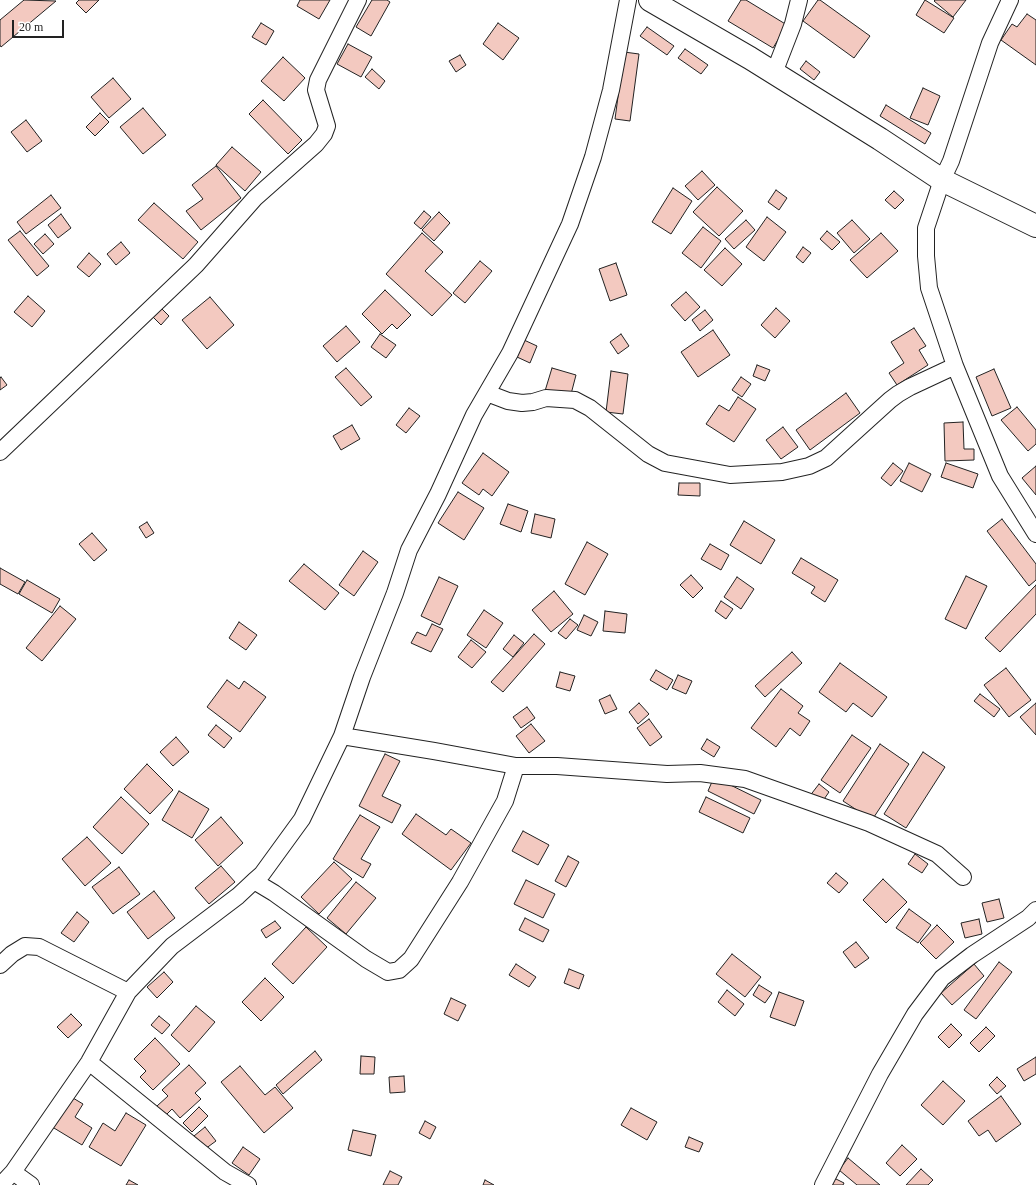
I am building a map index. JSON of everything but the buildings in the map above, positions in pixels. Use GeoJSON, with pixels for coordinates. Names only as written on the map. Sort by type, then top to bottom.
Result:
{"type":"FeatureCollection","features":[{"type":"Feature","properties":{"kind":"main road"},"geometry":{"type":"LineString","coordinates":[[650,0],[774,73],[880,139],[942,180],[1036,226]]}},
{"type":"Feature","properties":{"kind":"street"},"geometry":{"type":"LineString","coordinates":[[0,452],[196,265],[255,198],[316,144],[324,134],[327,126],[316,90],[318,80],[358,0]]}},
{"type":"Feature","properties":{"kind":"street"},"geometry":{"type":"LineString","coordinates":[[1,1185],[14,1172],[89,1062],[128,992],[172,946],[238,896],[262,874],[302,819],[342,736],[362,678],[395,593],[409,550],[438,494],[474,415],[510,354],[572,217],[593,157],[609,97],[628,0]]}},
{"type":"Feature","properties":{"kind":"street"},"geometry":{"type":"LineString","coordinates":[[774,73],[793,24],[799,0]]}},
{"type":"Feature","properties":{"kind":"street"},"geometry":{"type":"LineString","coordinates":[[1010,0],[990,43],[951,161],[942,180],[926,228],[926,256],[929,288],[954,366],[1000,476],[1036,534]]}},
{"type":"Feature","properties":{"kind":"street"},"geometry":{"type":"LineString","coordinates":[[487,393],[508,401],[522,403],[533,402],[546,398],[574,400],[590,408],[648,454],[664,463],[706,472],[738,475],[782,472],[809,466],[826,458],[898,394],[954,366]]}},
{"type":"Feature","properties":{"kind":"street"},"geometry":{"type":"LineString","coordinates":[[342,736],[516,766],[557,766],[667,774],[700,773],[745,779],[869,823],[937,854],[963,877]]}},
{"type":"Feature","properties":{"kind":"street"},"geometry":{"type":"LineString","coordinates":[[254,881],[274,893],[366,959],[388,972],[400,970],[411,959],[460,882],[506,801],[516,766]]}},
{"type":"Feature","properties":{"kind":"street"},"geometry":{"type":"LineString","coordinates":[[823,1185],[880,1074],[916,1014],[942,978],[972,955],[1028,918],[1036,910]]}},
{"type":"Feature","properties":{"kind":"street"},"geometry":{"type":"LineString","coordinates":[[0,965],[12,954],[25,946],[39,947],[128,992]]}},
{"type":"Feature","properties":{"kind":"street"},"geometry":{"type":"LineString","coordinates":[[89,1062],[225,1172],[248,1185]]}},
{"type":"Feature","properties":{"kind":"street"},"geometry":{"type":"LineString","coordinates":[[14,1172],[31,1185]]}}]}
